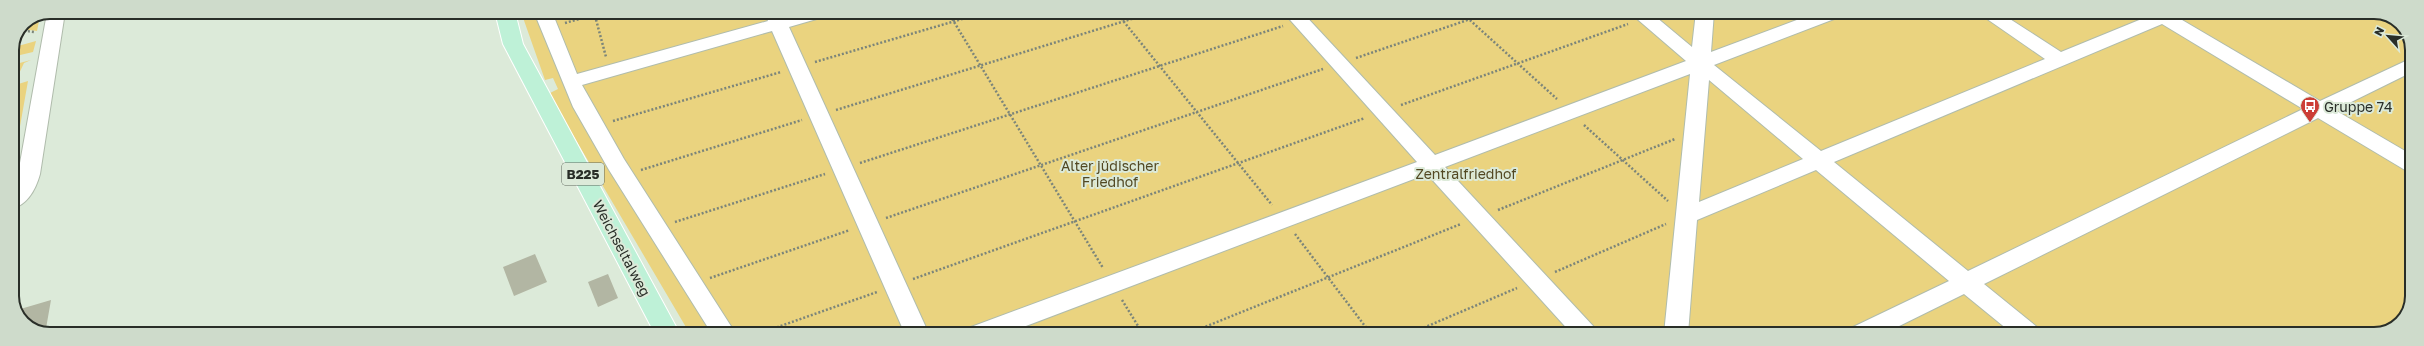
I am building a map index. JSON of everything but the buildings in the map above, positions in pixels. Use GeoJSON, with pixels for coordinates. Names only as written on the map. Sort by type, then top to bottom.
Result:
{"type":"FeatureCollection","features":[{"type":"Feature","properties":{"kind":"main road","name":"Weichseltalweg"},"geometry":{"type":"LineString","coordinates":[[507,19],[513,44],[664,327]]}},
{"type":"Feature","properties":{"kind":"street"},"geometry":{"type":"LineString","coordinates":[[19,194],[26,186],[29,174],[55,19]]}},
{"type":"Feature","properties":{"kind":"street"},"geometry":{"type":"LineString","coordinates":[[571,82],[773,19]]}},
{"type":"Feature","properties":{"kind":"street"},"geometry":{"type":"LineString","coordinates":[[776,19],[914,327]]}},
{"type":"Feature","properties":{"kind":"street"},"geometry":{"type":"LineString","coordinates":[[1298,19],[1580,327]]}},
{"type":"Feature","properties":{"kind":"street"},"geometry":{"type":"LineString","coordinates":[[1646,19],[2021,327]]}},
{"type":"Feature","properties":{"kind":"street"},"geometry":{"type":"LineString","coordinates":[[1677,327],[1704,19]]}},
{"type":"Feature","properties":{"kind":"street"},"geometry":{"type":"LineString","coordinates":[[998,327],[1817,19]]}},
{"type":"Feature","properties":{"kind":"street"},"geometry":{"type":"LineString","coordinates":[[1997,19],[2060,60]]}},
{"type":"Feature","properties":{"kind":"street"},"geometry":{"type":"LineString","coordinates":[[1686,216],[2060,60],[2153,19]]}},
{"type":"Feature","properties":{"kind":"street"},"geometry":{"type":"LineString","coordinates":[[2172,19],[2319,110],[2405,161]]}},
{"type":"Feature","properties":{"kind":"street"},"geometry":{"type":"LineString","coordinates":[[546,20],[571,82],[583,107],[658,228],[695,283],[720,327]]}},
{"type":"Feature","properties":{"kind":"street"},"geometry":{"type":"LineString","coordinates":[[1875,327],[2405,67]]}},
{"type":"Feature","properties":{"kind":"path"},"geometry":{"type":"LineString","coordinates":[[596,19],[610,71]]}},
{"type":"Feature","properties":{"kind":"path"},"geometry":{"type":"LineString","coordinates":[[952,19],[1139,327]]}},
{"type":"Feature","properties":{"kind":"path"},"geometry":{"type":"LineString","coordinates":[[625,175],[1131,19]]}},
{"type":"Feature","properties":{"kind":"path"},"geometry":{"type":"LineString","coordinates":[[658,228],[1158,67],[1290,19]]}},
{"type":"Feature","properties":{"kind":"path"},"geometry":{"type":"LineString","coordinates":[[695,283],[1470,19]]}},
{"type":"Feature","properties":{"kind":"path"},"geometry":{"type":"LineString","coordinates":[[778,327],[1383,111],[1630,19]]}},
{"type":"Feature","properties":{"kind":"path"},"geometry":{"type":"LineString","coordinates":[[1124,21],[1158,67],[1197,112],[1283,219],[1366,327]]}},
{"type":"Feature","properties":{"kind":"path"},"geometry":{"type":"LineString","coordinates":[[1205,327],[1694,132]]}},
{"type":"Feature","properties":{"kind":"green space","name":"Alter jüdischer Friedhof"},"geometry":{"type":"Polygon","coordinates":[[[523,19],[2378,19],[2390,23],[2397,29],[2403,38],[2405,48],[2405,300],[2402,310],[2395,319],[2390,323],[2378,327],[686,327],[557,108],[550,93],[558,89],[553,78],[545,80],[523,19]]]}},
{"type":"Feature","properties":{"kind":"green space"},"geometry":{"type":"Polygon","coordinates":[[[39,21],[37,31],[27,30],[39,21]]]}},
{"type":"Feature","properties":{"kind":"green space"},"geometry":{"type":"Polygon","coordinates":[[[36,41],[33,52],[19,55],[20,46],[36,41]]]}},
{"type":"Feature","properties":{"kind":"green space"},"geometry":{"type":"Polygon","coordinates":[[[31,60],[24,63],[19,74],[19,63],[31,60]]]}},
{"type":"Feature","properties":{"kind":"green space"},"geometry":{"type":"Polygon","coordinates":[[[28,81],[19,132],[19,84],[28,81]]]}},
{"type":"Feature","properties":{"kind":"place","name":"Gruppe 74"},"geometry":{"type":"Point","coordinates":[2310,123]}},
{"type":"Feature","properties":{"kind":"park label","name":"Zentralfriedhof"},"geometry":{"type":"Point","coordinates":[1466,173]}}]}
